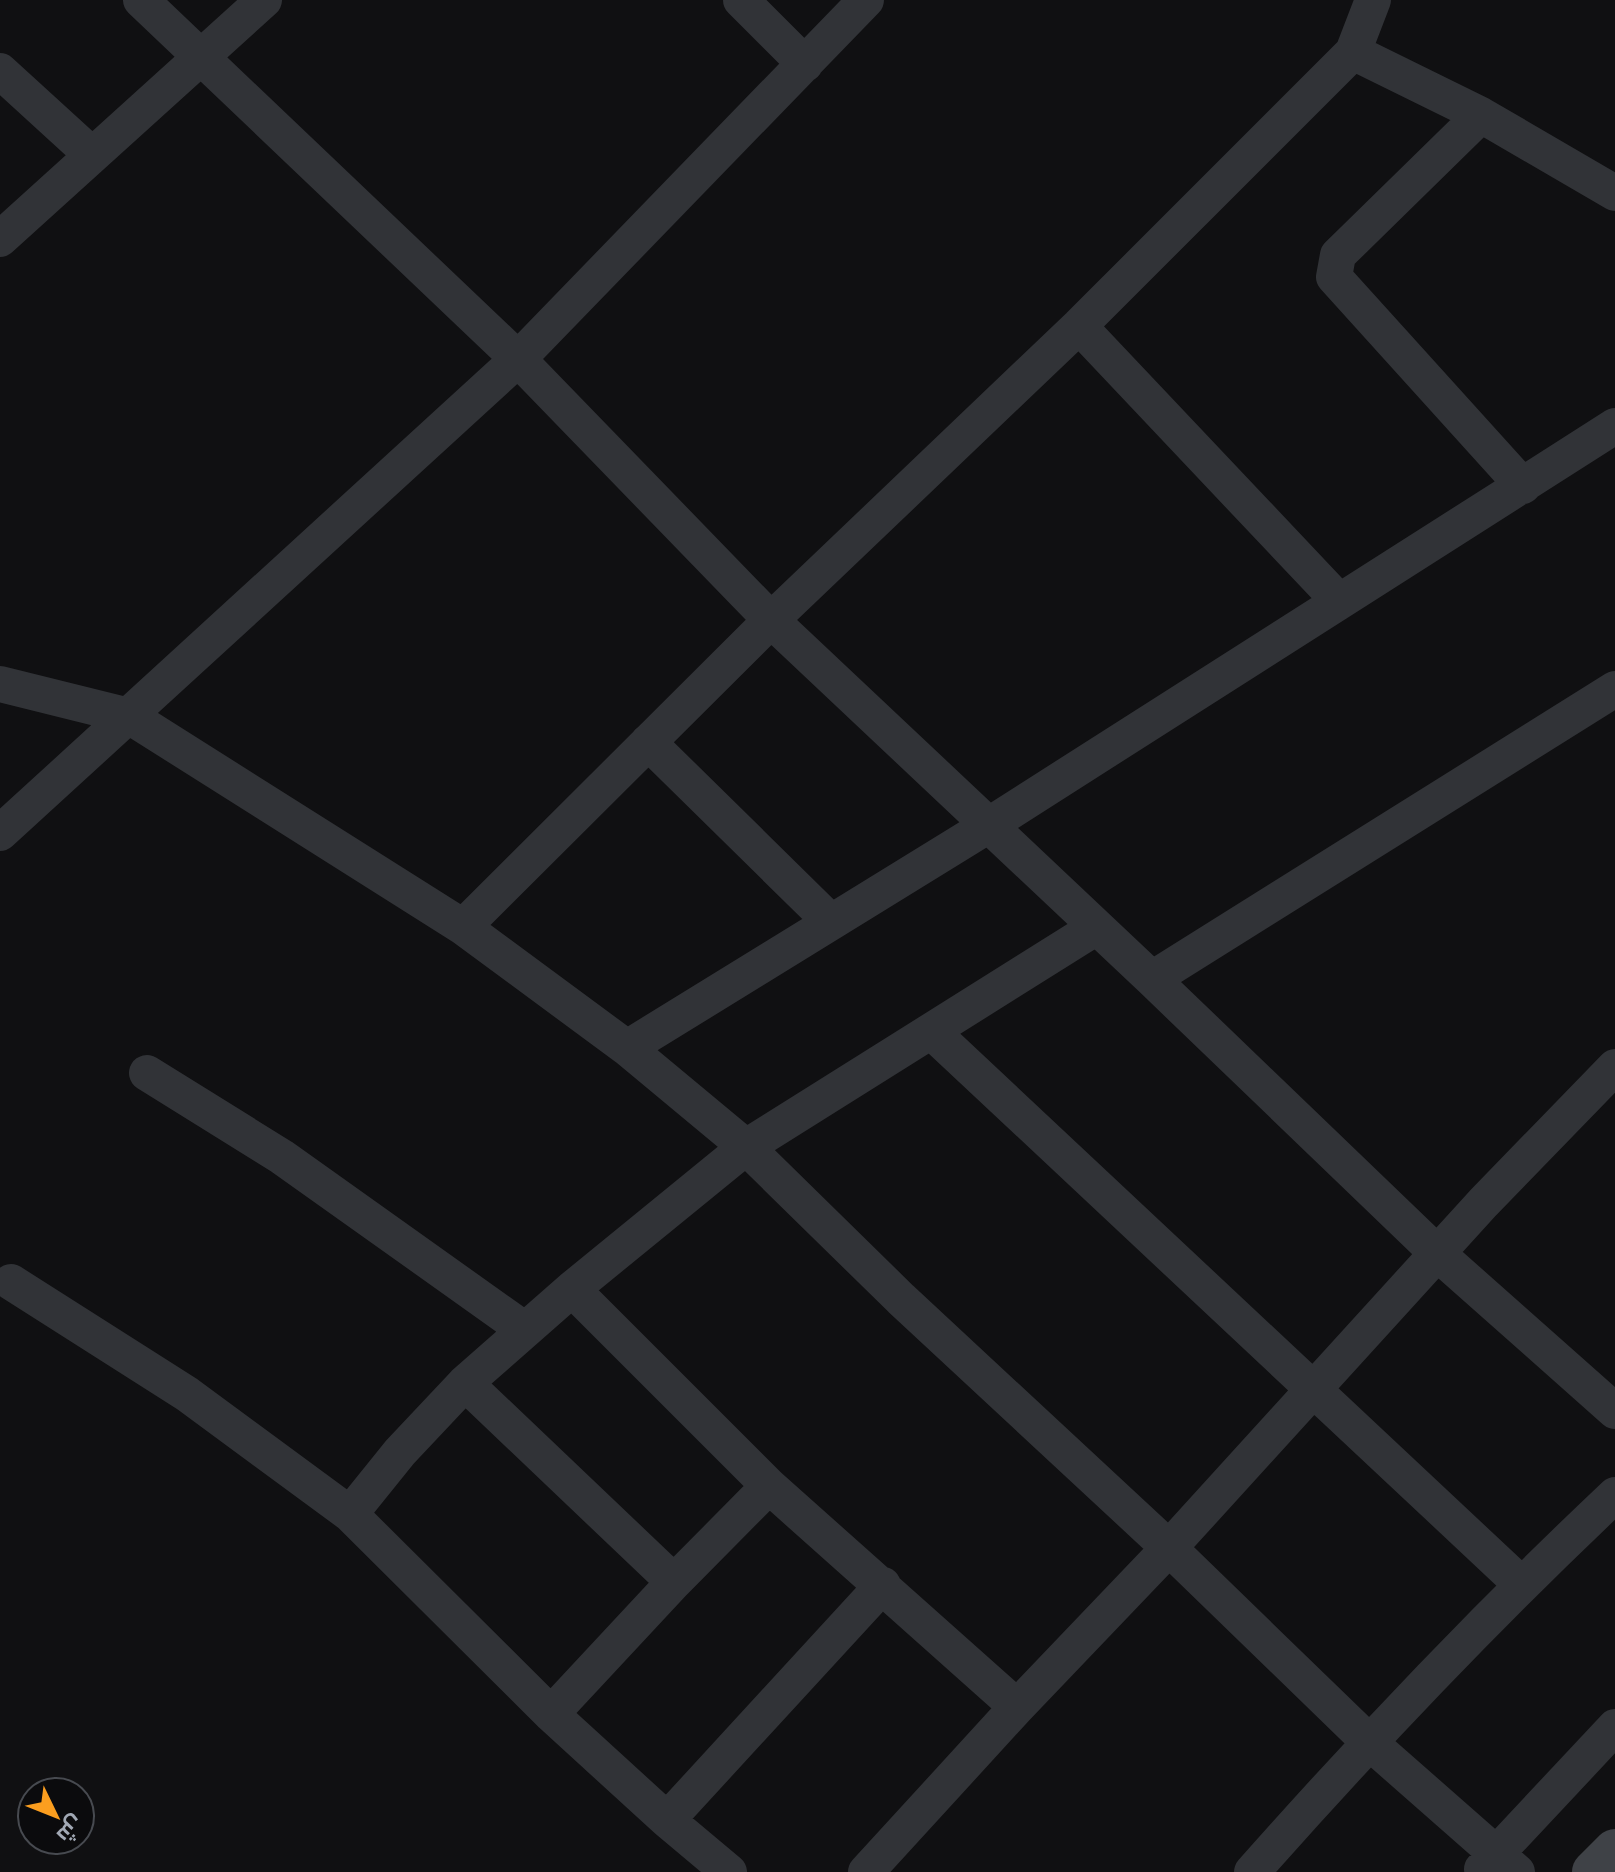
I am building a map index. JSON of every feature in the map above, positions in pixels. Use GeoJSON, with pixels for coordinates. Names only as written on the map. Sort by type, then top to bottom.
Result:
{"type":"FeatureCollection","features":[{"type":"Feature","properties":{"kind":"street"},"geometry":{"type":"LineString","coordinates":[[141,0],[518,359],[771,620],[1438,1254],[1615,1411]]}},
{"type":"Feature","properties":{"kind":"street"},"geometry":{"type":"LineString","coordinates":[[0,239],[264,0]]}},
{"type":"Feature","properties":{"kind":"street"},"geometry":{"type":"LineString","coordinates":[[741,0],[805,64]]}},
{"type":"Feature","properties":{"kind":"street"},"geometry":{"type":"LineString","coordinates":[[0,833],[518,359],[866,0]]}},
{"type":"Feature","properties":{"kind":"street"},"geometry":{"type":"LineString","coordinates":[[463,927],[771,620],[1079,326],[1353,52],[1373,0]]}},
{"type":"Feature","properties":{"kind":"street"},"geometry":{"type":"LineString","coordinates":[[1353,52],[1481,115],[1615,193]]}},
{"type":"Feature","properties":{"kind":"street"},"geometry":{"type":"LineString","coordinates":[[0,71],[92,155]]}},
{"type":"Feature","properties":{"kind":"street"},"geometry":{"type":"LineString","coordinates":[[1481,115],[1338,255],[1334,277],[1523,486]]}},
{"type":"Feature","properties":{"kind":"street"},"geometry":{"type":"LineString","coordinates":[[1079,326],[1339,601]]}},
{"type":"Feature","properties":{"kind":"street"},"geometry":{"type":"LineString","coordinates":[[627,1048],[989,825],[1615,426]]}},
{"type":"Feature","properties":{"kind":"street"},"geometry":{"type":"LineString","coordinates":[[0,684],[129,716],[463,927],[627,1048],[746,1147],[913,1310],[1169,1548],[1498,1866],[1615,1727]]}},
{"type":"Feature","properties":{"kind":"street"},"geometry":{"type":"LineString","coordinates":[[1152,979],[1615,689]]}},
{"type":"Feature","properties":{"kind":"street"},"geometry":{"type":"LineString","coordinates":[[648,742],[831,922]]}},
{"type":"Feature","properties":{"kind":"street"},"geometry":{"type":"LineString","coordinates":[[350,1514],[400,1452],[465,1383],[572,1289],[746,1147],[1095,928]]}},
{"type":"Feature","properties":{"kind":"street"},"geometry":{"type":"LineString","coordinates":[[931,1031],[1521,1584]]}},
{"type":"Feature","properties":{"kind":"street"},"geometry":{"type":"LineString","coordinates":[[866,1872],[1017,1707],[1169,1548],[1483,1203],[1615,1067]]}},
{"type":"Feature","properties":{"kind":"street"},"geometry":{"type":"LineString","coordinates":[[147,1073],[282,1157],[525,1330]]}},
{"type":"Feature","properties":{"kind":"street"},"geometry":{"type":"LineString","coordinates":[[11,1282],[187,1394],[350,1514],[551,1714],[729,1872]]}},
{"type":"Feature","properties":{"kind":"street"},"geometry":{"type":"LineString","coordinates":[[572,1289],[769,1486],[1017,1707]]}},
{"type":"Feature","properties":{"kind":"street"},"geometry":{"type":"LineString","coordinates":[[465,1383],[674,1582]]}},
{"type":"Feature","properties":{"kind":"street"},"geometry":{"type":"LineString","coordinates":[[551,1714],[769,1486]]}},
{"type":"Feature","properties":{"kind":"street"},"geometry":{"type":"LineString","coordinates":[[1252,1872],[1368,1741],[1521,1584],[1615,1495]]}},
{"type":"Feature","properties":{"kind":"street"},"geometry":{"type":"LineString","coordinates":[[667,1820],[883,1585]]}},
{"type":"Feature","properties":{"kind":"street"},"geometry":{"type":"LineString","coordinates":[[1594,1872],[1615,1851]]}}]}
